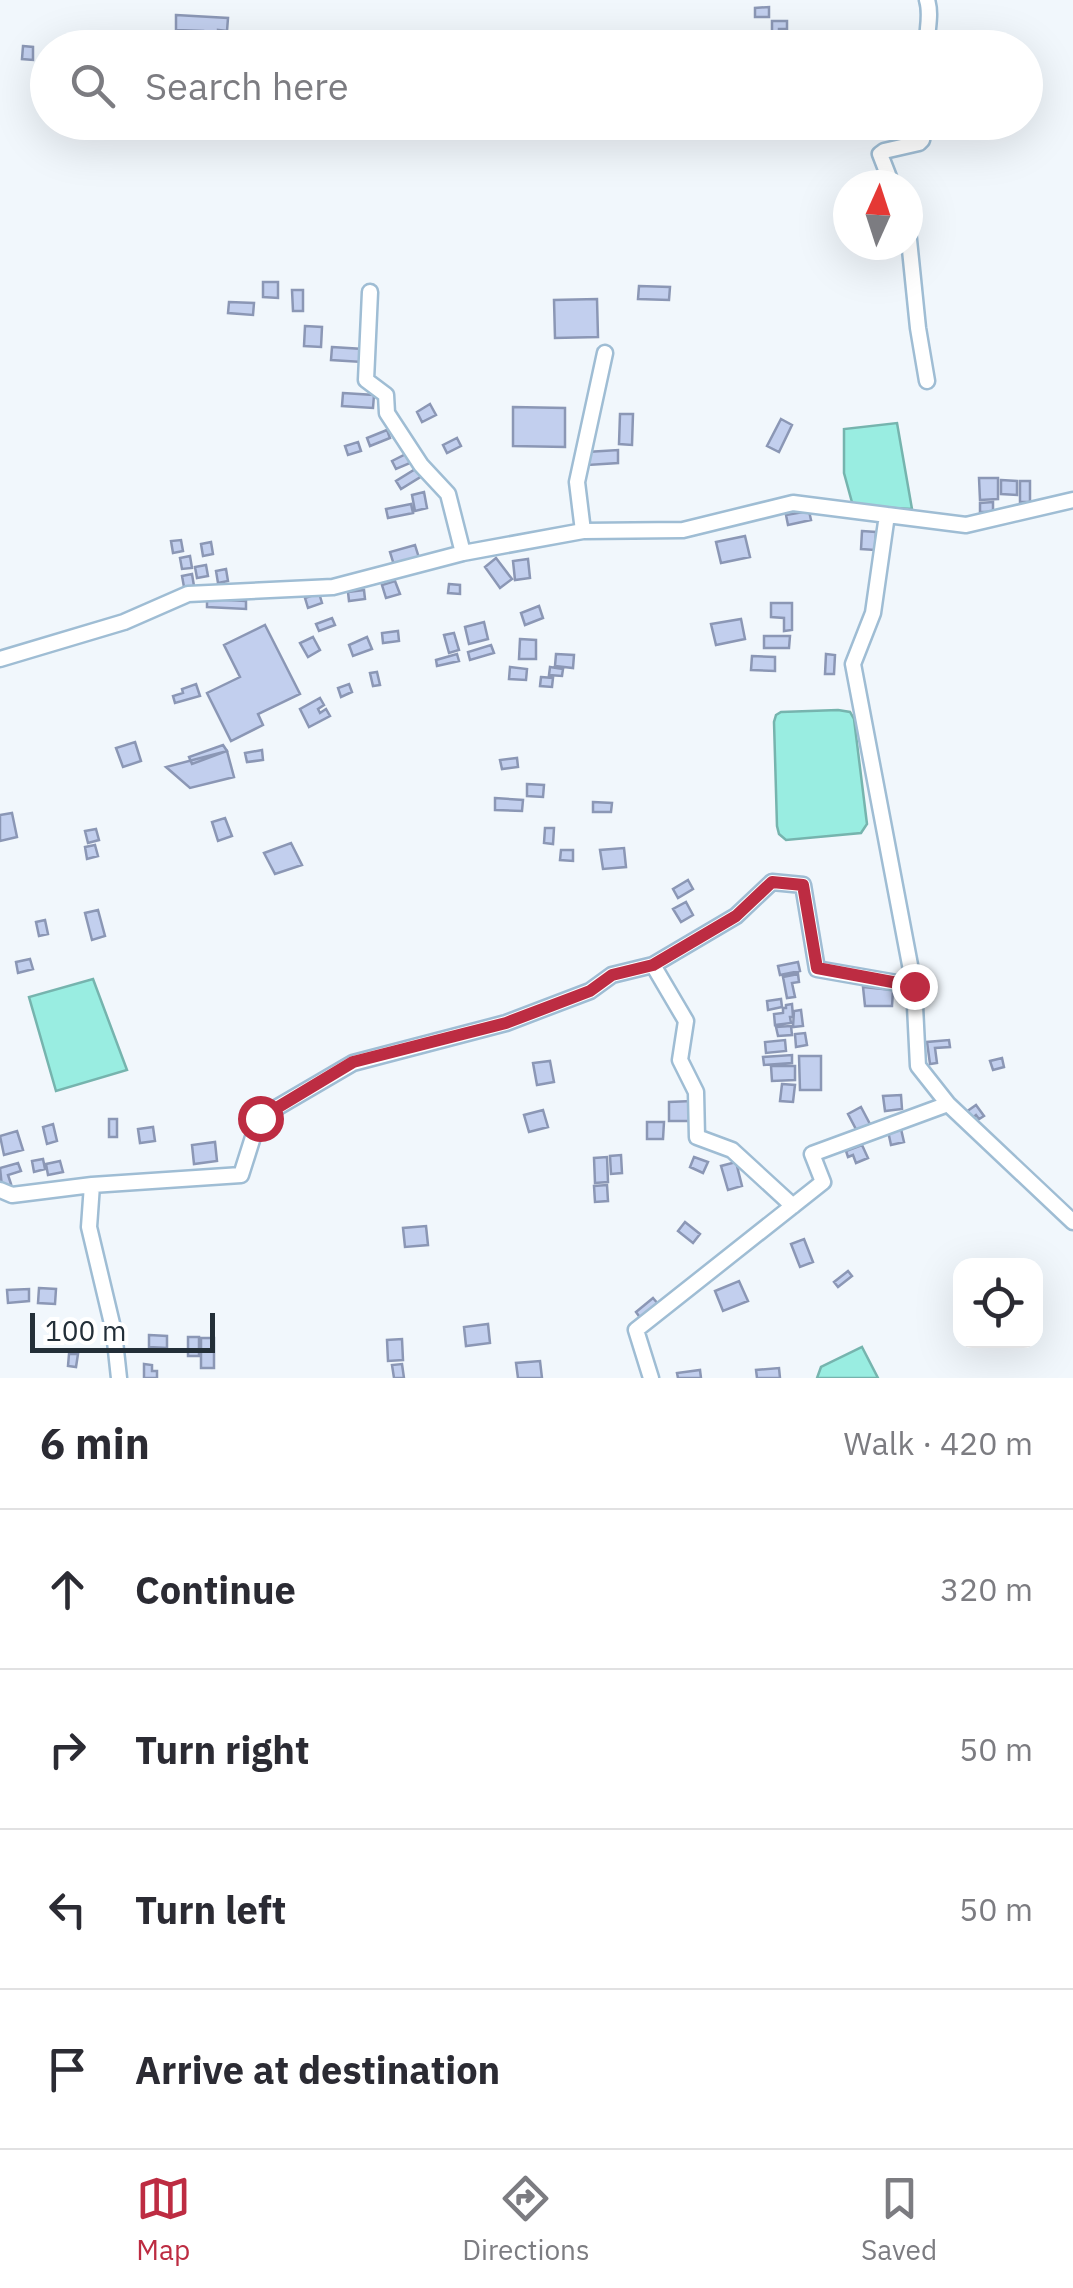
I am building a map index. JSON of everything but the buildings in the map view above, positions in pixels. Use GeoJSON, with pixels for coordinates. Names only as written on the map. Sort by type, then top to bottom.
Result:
{"type":"FeatureCollection","features":[{"type":"Feature","properties":{"kind":"street"},"geometry":{"type":"LineString","coordinates":[[927,0],[930,13],[927,30]]}},
{"type":"Feature","properties":{"kind":"street"},"geometry":{"type":"LineString","coordinates":[[886,170],[880,154],[884,150],[922,140]]}},
{"type":"Feature","properties":{"kind":"street"},"geometry":{"type":"LineString","coordinates":[[911,260],[928,381]]}},
{"type":"Feature","properties":{"kind":"street"},"geometry":{"type":"LineString","coordinates":[[370,292],[366,380],[386,395],[387,413],[420,466],[448,494],[463,553]]}},
{"type":"Feature","properties":{"kind":"street"},"geometry":{"type":"LineString","coordinates":[[583,531],[577,482],[605,352]]}},
{"type":"Feature","properties":{"kind":"street"},"geometry":{"type":"LineString","coordinates":[[0,659],[124,622],[188,594],[333,587],[463,553],[583,531],[684,530],[792,503],[966,524],[1073,500]]}},
{"type":"Feature","properties":{"kind":"street"},"geometry":{"type":"LineString","coordinates":[[887,515],[873,613],[853,664],[914,986],[918,1066],[948,1104],[1073,1222]]}},
{"type":"Feature","properties":{"kind":"street"},"geometry":{"type":"LineString","coordinates":[[0,1190],[12,1195],[92,1185],[241,1175],[260,1118],[353,1062],[506,1023],[590,991],[612,975],[653,965],[736,916],[772,882],[803,885],[817,968],[914,986]]}},
{"type":"Feature","properties":{"kind":"street"},"geometry":{"type":"LineString","coordinates":[[653,965],[686,1021],[680,1060],[696,1092],[698,1137],[732,1150],[792,1206]]}},
{"type":"Feature","properties":{"kind":"street"},"geometry":{"type":"LineString","coordinates":[[651,1378],[636,1330],[823,1182],[812,1154],[948,1104]]}},
{"type":"Feature","properties":{"kind":"street"},"geometry":{"type":"LineString","coordinates":[[92,1185],[89,1227],[114,1332],[119,1378]]}},
{"type":"Feature","properties":{"kind":"shaded area"},"geometry":{"type":"Polygon","coordinates":[[[897,423],[912,509],[853,506],[844,473],[844,429],[897,423]]]}},
{"type":"Feature","properties":{"kind":"shaded area"},"geometry":{"type":"Polygon","coordinates":[[[850,712],[854,719],[867,824],[861,833],[786,840],[777,826],[776,715],[850,712]]]}},
{"type":"Feature","properties":{"kind":"shaded area"},"geometry":{"type":"Polygon","coordinates":[[[93,979],[127,1070],[56,1091],[29,997],[93,979]]]}},
{"type":"Feature","properties":{"kind":"shaded area"},"geometry":{"type":"Polygon","coordinates":[[[862,1347],[878,1378],[817,1378],[821,1367],[862,1347]]]}},
{"type":"Feature","properties":{"kind":"route"},"geometry":{"type":"LineString","coordinates":[[260,1118],[353,1062],[506,1023],[590,991],[612,975],[653,965],[736,916],[772,882],[803,885],[817,968],[914,986]]}}]}
